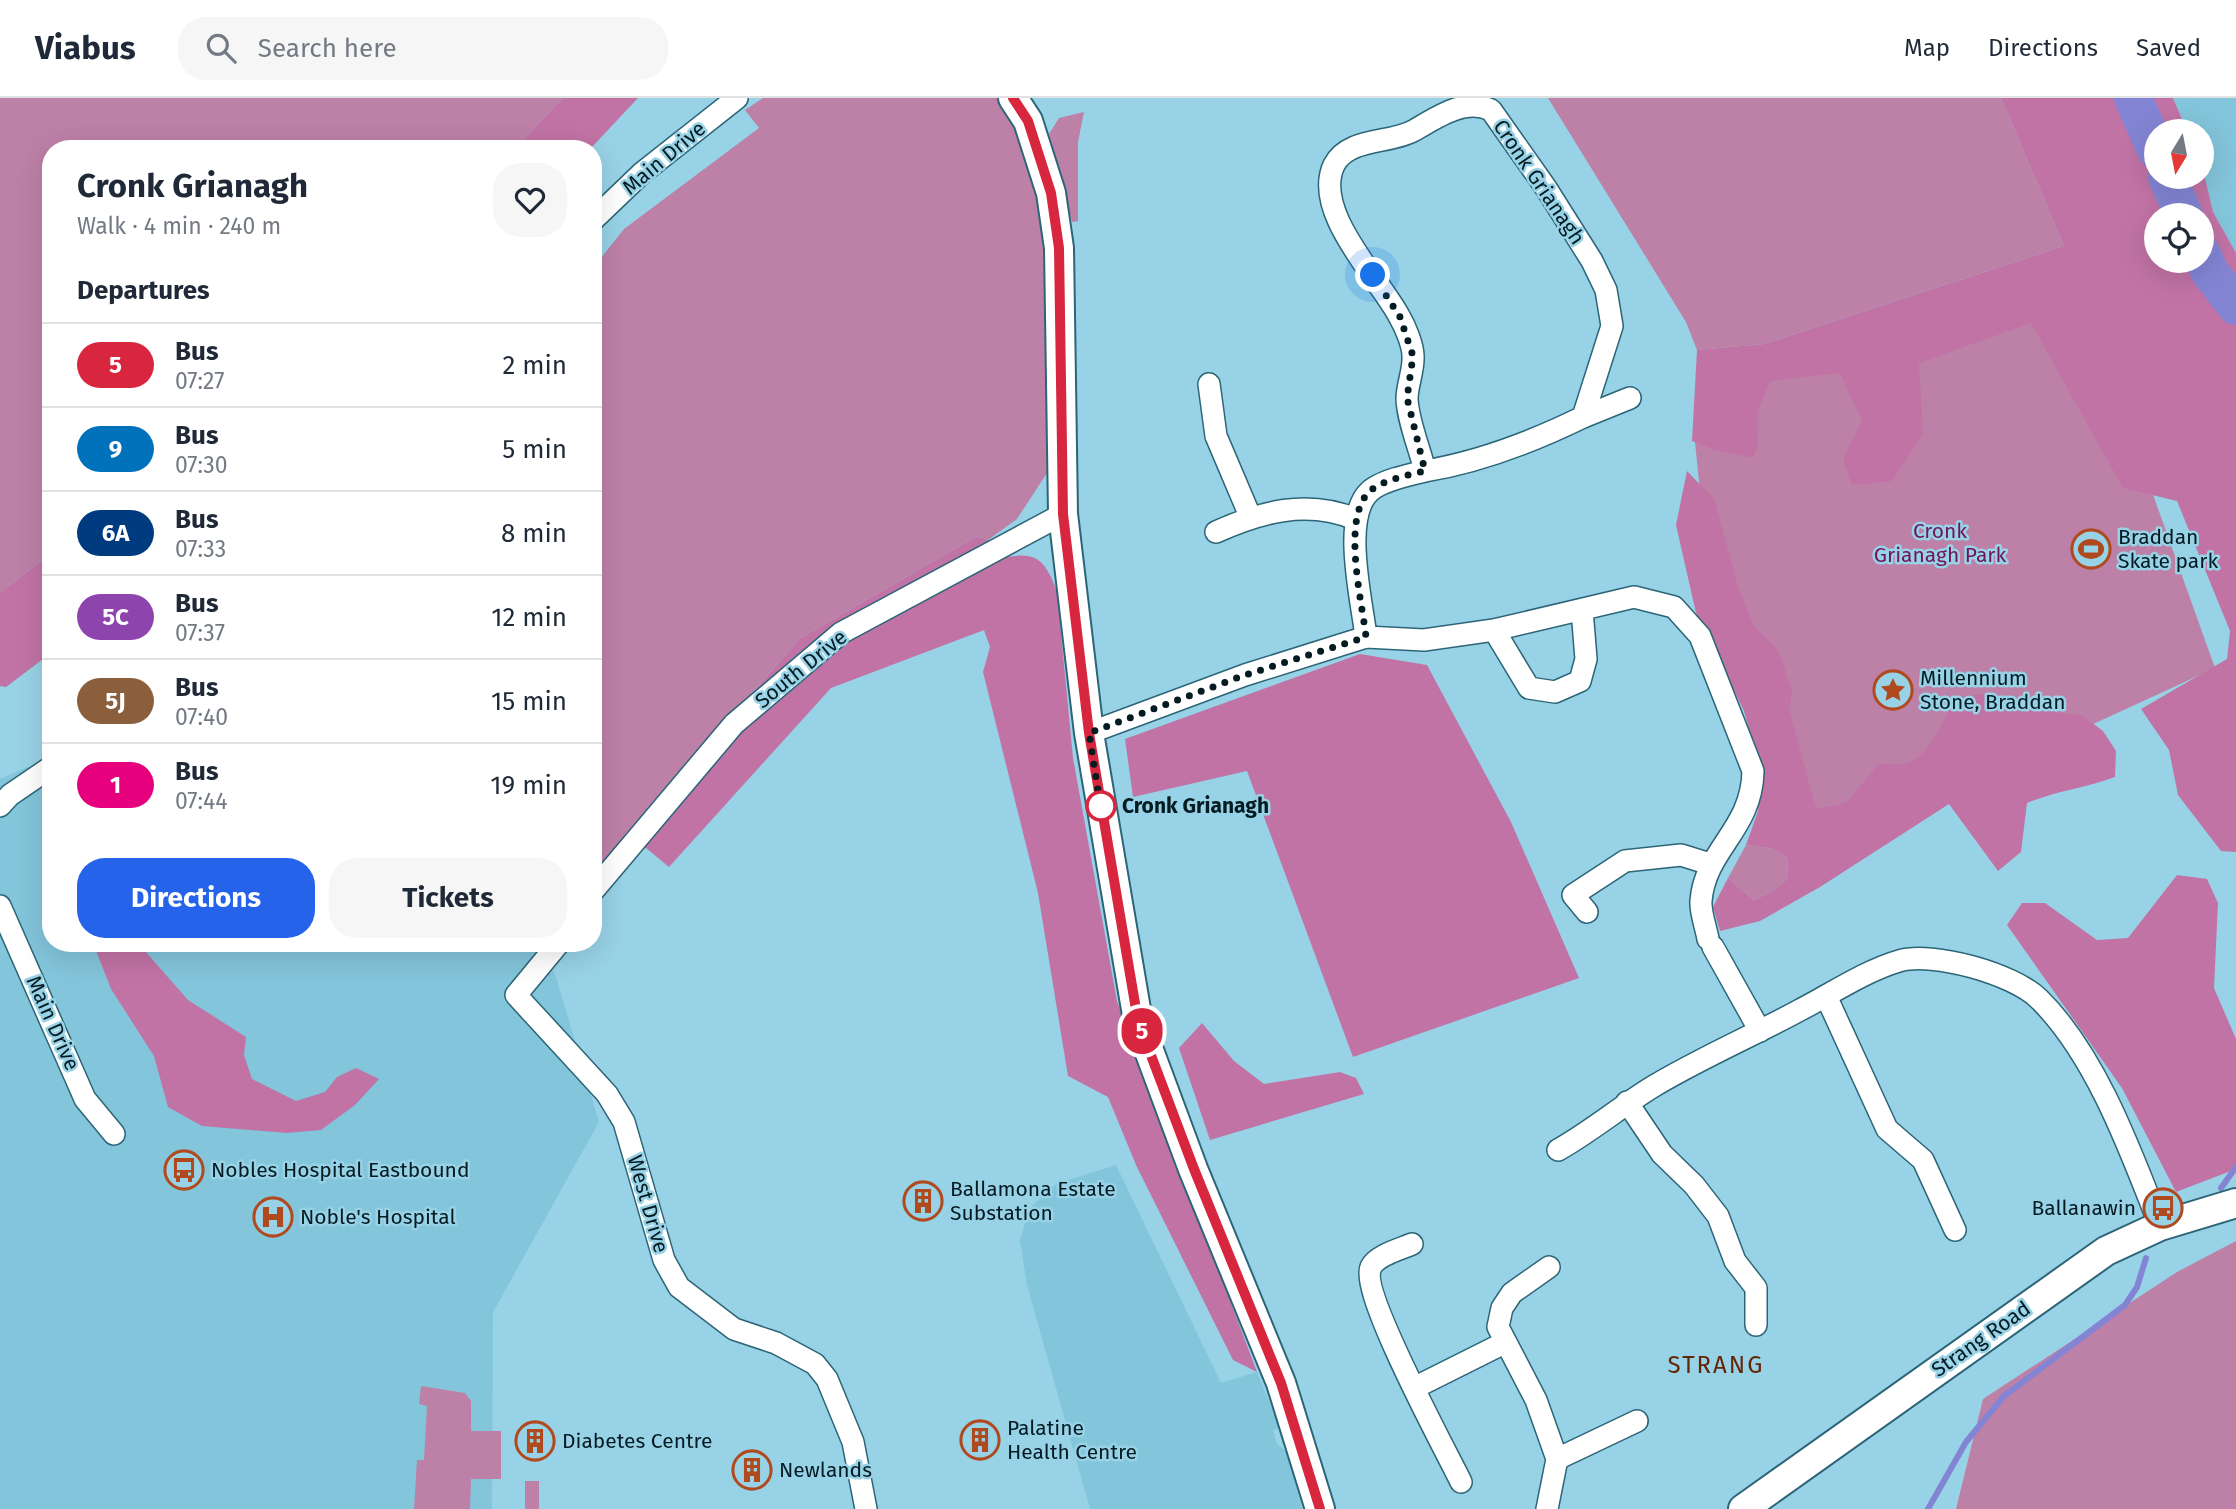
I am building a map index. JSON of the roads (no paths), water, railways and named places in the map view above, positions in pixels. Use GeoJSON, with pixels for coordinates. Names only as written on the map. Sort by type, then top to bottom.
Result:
{"type":"FeatureCollection","features":[{"type":"Feature","properties":{"kind":"main road"},"geometry":{"type":"LineString","coordinates":[[1013,98],[1028,121],[1040,154],[1051,193],[1059,248],[1063,514],[1089,733],[1138,1021],[1194,1169],[1281,1383],[1320,1509]]}},
{"type":"Feature","properties":{"kind":"main road","name":"Strang Road"},"geometry":{"type":"LineString","coordinates":[[1743,1509],[2106,1251],[2160,1226],[2236,1203]]}},
{"type":"Feature","properties":{"kind":"street","name":"Main Drive"},"geometry":{"type":"LineString","coordinates":[[602,211],[642,173],[737,98]]}},
{"type":"Feature","properties":{"kind":"street","name":"Cronk Grianagh"},"geometry":{"type":"LineString","coordinates":[[1425,471],[1407,398],[1413,356],[1400,317],[1332,211],[1330,188],[1333,166],[1343,153],[1359,145],[1403,137],[1455,106],[1471,102],[1482,104],[1491,110],[1546,188],[1592,261],[1606,290],[1612,326],[1583,417]]}},
{"type":"Feature","properties":{"kind":"street"},"geometry":{"type":"LineString","coordinates":[[1209,384],[1216,436],[1250,516]]}},
{"type":"Feature","properties":{"kind":"street"},"geometry":{"type":"LineString","coordinates":[[1366,637],[1354,519],[1360,502],[1374,487],[1425,471],[1454,467],[1630,398]]}},
{"type":"Feature","properties":{"kind":"street"},"geometry":{"type":"LineString","coordinates":[[1216,532],[1250,516],[1314,508],[1334,511],[1354,519]]}},
{"type":"Feature","properties":{"kind":"street","name":"South Drive"},"geometry":{"type":"LineString","coordinates":[[602,880],[734,724],[841,633],[1063,514]]}},
{"type":"Feature","properties":{"kind":"street"},"geometry":{"type":"LineString","coordinates":[[1089,733],[1245,675],[1366,637],[1424,640],[1493,630],[1634,597],[1674,607],[1700,636],[1753,771],[1753,789],[1743,818],[1710,864],[1700,902],[1711,943],[1760,1031]]}},
{"type":"Feature","properties":{"kind":"street"},"geometry":{"type":"LineString","coordinates":[[1493,630],[1529,688],[1555,692],[1580,681],[1586,659],[1582,610]]}},
{"type":"Feature","properties":{"kind":"street"},"geometry":{"type":"LineString","coordinates":[[0,806],[10,795],[42,773]]}},
{"type":"Feature","properties":{"kind":"street"},"geometry":{"type":"LineString","coordinates":[[1587,912],[1573,895],[1625,861],[1681,855],[1710,864]]}},
{"type":"Feature","properties":{"kind":"street","name":"Main Drive"},"geometry":{"type":"LineString","coordinates":[[0,906],[85,1099],[114,1135]]}},
{"type":"Feature","properties":{"kind":"street","name":"West Drive"},"geometry":{"type":"LineString","coordinates":[[552,952],[516,995],[607,1094],[624,1122],[664,1260],[680,1287],[734,1329],[776,1343],[815,1364],[827,1379],[853,1442],[866,1509]]}},
{"type":"Feature","properties":{"kind":"street"},"geometry":{"type":"LineString","coordinates":[[1558,1150],[1593,1130],[1627,1102],[1826,996],[1901,960],[1948,960],[2002,978],[2037,996],[2065,1029],[2106,1100],[2160,1226]]}},
{"type":"Feature","properties":{"kind":"street"},"geometry":{"type":"LineString","coordinates":[[1826,996],[1887,1129],[1923,1160],[1955,1230]]}},
{"type":"Feature","properties":{"kind":"street"},"geometry":{"type":"LineString","coordinates":[[1627,1102],[1661,1154],[1694,1185],[1718,1216],[1735,1261],[1756,1288],[1756,1325]]}},
{"type":"Feature","properties":{"kind":"street"},"geometry":{"type":"LineString","coordinates":[[1412,1244],[1377,1260],[1370,1268],[1370,1280],[1383,1323],[1461,1482]]}},
{"type":"Feature","properties":{"kind":"street"},"geometry":{"type":"LineString","coordinates":[[1547,1509],[1557,1459],[1536,1400],[1498,1327],[1502,1308],[1512,1293],[1549,1267]]}},
{"type":"Feature","properties":{"kind":"street"},"geometry":{"type":"LineString","coordinates":[[1414,1388],[1504,1343]]}},
{"type":"Feature","properties":{"kind":"street"},"geometry":{"type":"LineString","coordinates":[[1557,1459],[1637,1421]]}},
{"type":"Feature","properties":{"kind":"waterway"},"geometry":{"type":"LineString","coordinates":[[2133,98],[2144,123]]}},
{"type":"Feature","properties":{"kind":"waterway"},"geometry":{"type":"LineString","coordinates":[[2172,189],[2179,203]]}},
{"type":"Feature","properties":{"kind":"waterway"},"geometry":{"type":"LineString","coordinates":[[2211,273],[2236,306]]}},
{"type":"Feature","properties":{"kind":"waterway"},"geometry":{"type":"LineString","coordinates":[[2221,1188],[2236,1167]]}},
{"type":"Feature","properties":{"kind":"waterway"},"geometry":{"type":"LineString","coordinates":[[1928,1509],[1966,1442],[2004,1396],[2125,1305],[2137,1287],[2146,1258]]}},
{"type":"Feature","properties":{"kind":"place","name":"Braddan Skate park"},"geometry":{"type":"Point","coordinates":[2091,549]}},
{"type":"Feature","properties":{"kind":"place","name":"Millennium Stone, Braddan"},"geometry":{"type":"Point","coordinates":[1893,690]}},
{"type":"Feature","properties":{"kind":"place","name":"Cronk Grianagh"},"geometry":{"type":"Point","coordinates":[1101,806]}},
{"type":"Feature","properties":{"kind":"place","name":"Nobles Hospital Eastbound"},"geometry":{"type":"Point","coordinates":[184,1170]}},
{"type":"Feature","properties":{"kind":"place","name":"Ballamona Estate Substation"},"geometry":{"type":"Point","coordinates":[923,1201]}},
{"type":"Feature","properties":{"kind":"place","name":"Ballanawin"},"geometry":{"type":"Point","coordinates":[2163,1208]}},
{"type":"Feature","properties":{"kind":"place","name":"Noble's Hospital"},"geometry":{"type":"Point","coordinates":[273,1217]}},
{"type":"Feature","properties":{"kind":"place","name":"Palatine Health Centre"},"geometry":{"type":"Point","coordinates":[980,1440]}},
{"type":"Feature","properties":{"kind":"place","name":"Diabetes Centre"},"geometry":{"type":"Point","coordinates":[535,1441]}},
{"type":"Feature","properties":{"kind":"place","name":"Newlands"},"geometry":{"type":"Point","coordinates":[752,1470]}},
{"type":"Feature","properties":{"kind":"district","name":"STRANG"},"geometry":{"type":"Point","coordinates":[1716,1365]}},
{"type":"Feature","properties":{"kind":"park label","name":"Cronk Grianagh Park"},"geometry":{"type":"Point","coordinates":[1940,543]}}]}
